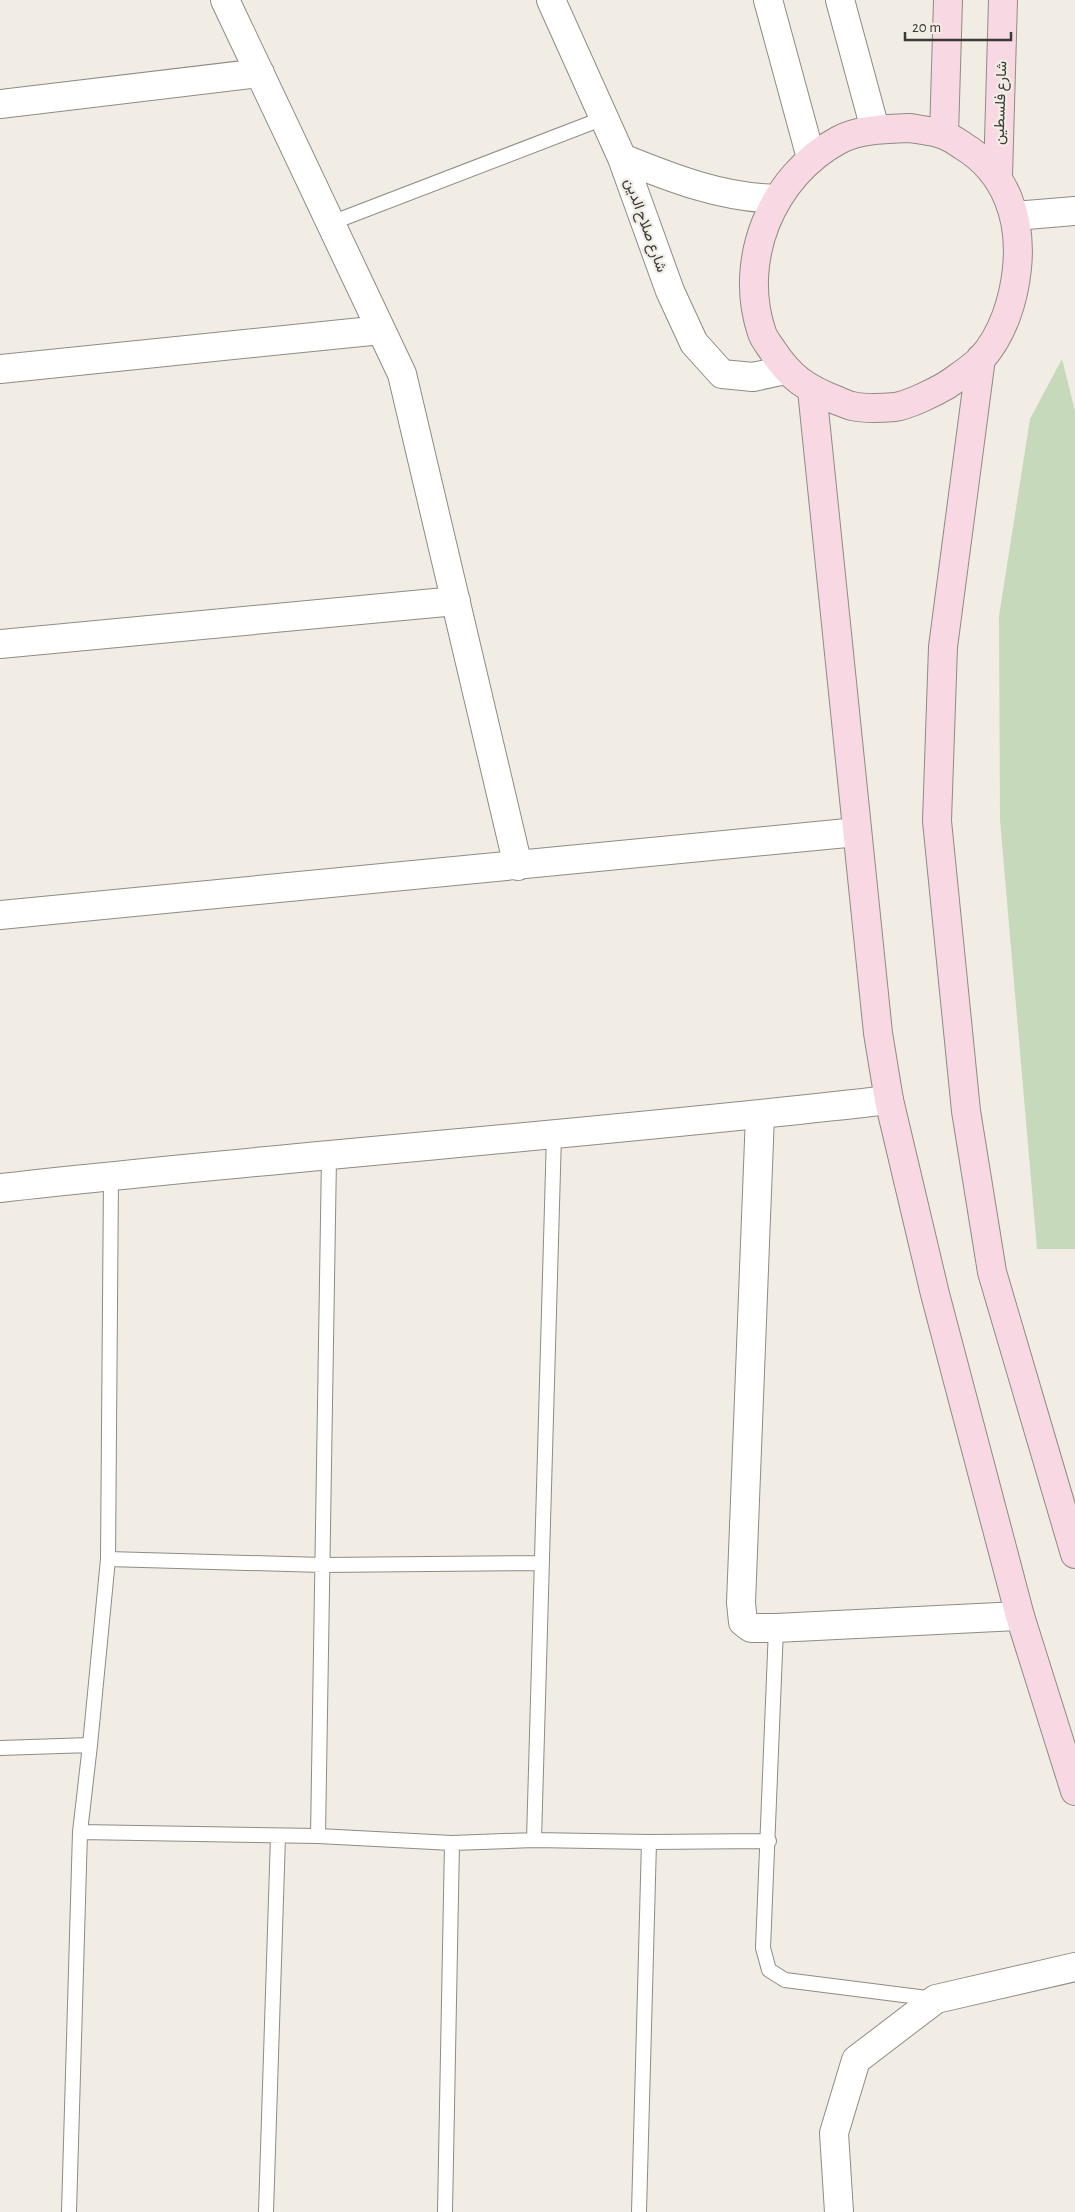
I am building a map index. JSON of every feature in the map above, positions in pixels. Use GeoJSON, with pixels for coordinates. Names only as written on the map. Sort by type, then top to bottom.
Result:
{"type":"FeatureCollection","features":[{"type":"Feature","properties":{"kind":"main road"},"geometry":{"type":"LineString","coordinates":[[944,135],[948,0]]}},
{"type":"Feature","properties":{"kind":"main road","name":"شارع فلسطين"},"geometry":{"type":"LineString","coordinates":[[998,176],[1003,0]]}},
{"type":"Feature","properties":{"kind":"main road"},"geometry":{"type":"LineString","coordinates":[[910,128],[944,135],[974,152],[998,176],[1015,216],[1018,256],[1015,292],[1000,330],[981,358],[939,390],[897,407],[852,406],[812,390],[785,370],[762,334],[755,300],[756,258],[763,227],[776,199],[811,158],[840,139],[875,129],[910,128]]}},
{"type":"Feature","properties":{"kind":"main road"},"geometry":{"type":"LineString","coordinates":[[981,358],[943,647],[937,821],[966,1111],[992,1272],[1075,1554]]}},
{"type":"Feature","properties":{"kind":"main road"},"geometry":{"type":"LineString","coordinates":[[812,390],[878,1033],[890,1100],[935,1294],[1020,1616],[1075,1791]]}},
{"type":"Feature","properties":{"kind":"street"},"geometry":{"type":"LineString","coordinates":[[225,0],[402,374],[518,866]]}},
{"type":"Feature","properties":{"kind":"street"},"geometry":{"type":"LineString","coordinates":[[551,0],[622,158]]}},
{"type":"Feature","properties":{"kind":"street"},"geometry":{"type":"LineString","coordinates":[[768,0],[811,158]]}},
{"type":"Feature","properties":{"kind":"street"},"geometry":{"type":"LineString","coordinates":[[840,0],[875,129]]}},
{"type":"Feature","properties":{"kind":"street"},"geometry":{"type":"LineString","coordinates":[[0,104],[260,73]]}},
{"type":"Feature","properties":{"kind":"street","name":"شارع صلاح الدين"},"geometry":{"type":"LineString","coordinates":[[622,158],[672,178],[712,191],[754,198],[776,199]]}},
{"type":"Feature","properties":{"kind":"street","name":"شارع صلاح الدين"},"geometry":{"type":"LineString","coordinates":[[622,158],[670,291],[694,343],[722,374],[753,377],[785,370]]}},
{"type":"Feature","properties":{"kind":"street"},"geometry":{"type":"LineString","coordinates":[[1015,216],[1075,211]]}},
{"type":"Feature","properties":{"kind":"street"},"geometry":{"type":"LineString","coordinates":[[0,369],[381,330]]}},
{"type":"Feature","properties":{"kind":"street"},"geometry":{"type":"LineString","coordinates":[[0,644],[456,601]]}},
{"type":"Feature","properties":{"kind":"street"},"geometry":{"type":"LineString","coordinates":[[0,915],[858,832]]}},
{"type":"Feature","properties":{"kind":"street"},"geometry":{"type":"LineString","coordinates":[[0,1188],[760,1115],[890,1100]]}},
{"type":"Feature","properties":{"kind":"street"},"geometry":{"type":"LineString","coordinates":[[760,1115],[742,1603],[743,1622],[751,1628],[776,1628],[1020,1616]]}},
{"type":"Feature","properties":{"kind":"street"},"geometry":{"type":"LineString","coordinates":[[839,2212],[834,2133],[856,2060],[936,1999],[1075,1967]]}},
{"type":"Feature","properties":{"kind":"lane"},"geometry":{"type":"LineString","coordinates":[[331,223],[604,118]]}},
{"type":"Feature","properties":{"kind":"lane"},"geometry":{"type":"LineString","coordinates":[[534,1840],[554,1135]]}},
{"type":"Feature","properties":{"kind":"lane"},"geometry":{"type":"LineString","coordinates":[[318,1836],[329,1157]]}},
{"type":"Feature","properties":{"kind":"lane"},"geometry":{"type":"LineString","coordinates":[[69,2212],[80,1832],[108,1560],[111,1176]]}},
{"type":"Feature","properties":{"kind":"lane"},"geometry":{"type":"LineString","coordinates":[[108,1560],[322,1565],[542,1563]]}},
{"type":"Feature","properties":{"kind":"lane"},"geometry":{"type":"LineString","coordinates":[[776,1628],[769,1841],[763,1948],[769,1970],[785,1980],[936,1999]]}},
{"type":"Feature","properties":{"kind":"lane"},"geometry":{"type":"LineString","coordinates":[[0,1748],[90,1745]]}},
{"type":"Feature","properties":{"kind":"lane"},"geometry":{"type":"LineString","coordinates":[[80,1832],[318,1836],[452,1843],[534,1840],[649,1842],[769,1841]]}},
{"type":"Feature","properties":{"kind":"lane"},"geometry":{"type":"LineString","coordinates":[[266,2212],[278,1836]]}},
{"type":"Feature","properties":{"kind":"lane"},"geometry":{"type":"LineString","coordinates":[[639,2212],[649,1842]]}},
{"type":"Feature","properties":{"kind":"lane"},"geometry":{"type":"LineString","coordinates":[[445,2212],[452,1843]]}},
{"type":"Feature","properties":{"kind":"green space"},"geometry":{"type":"Polygon","coordinates":[[[1062,359],[1075,411],[1075,1249],[1037,1249],[1000,820],[999,616],[1030,419],[1062,359]]]}}]}
